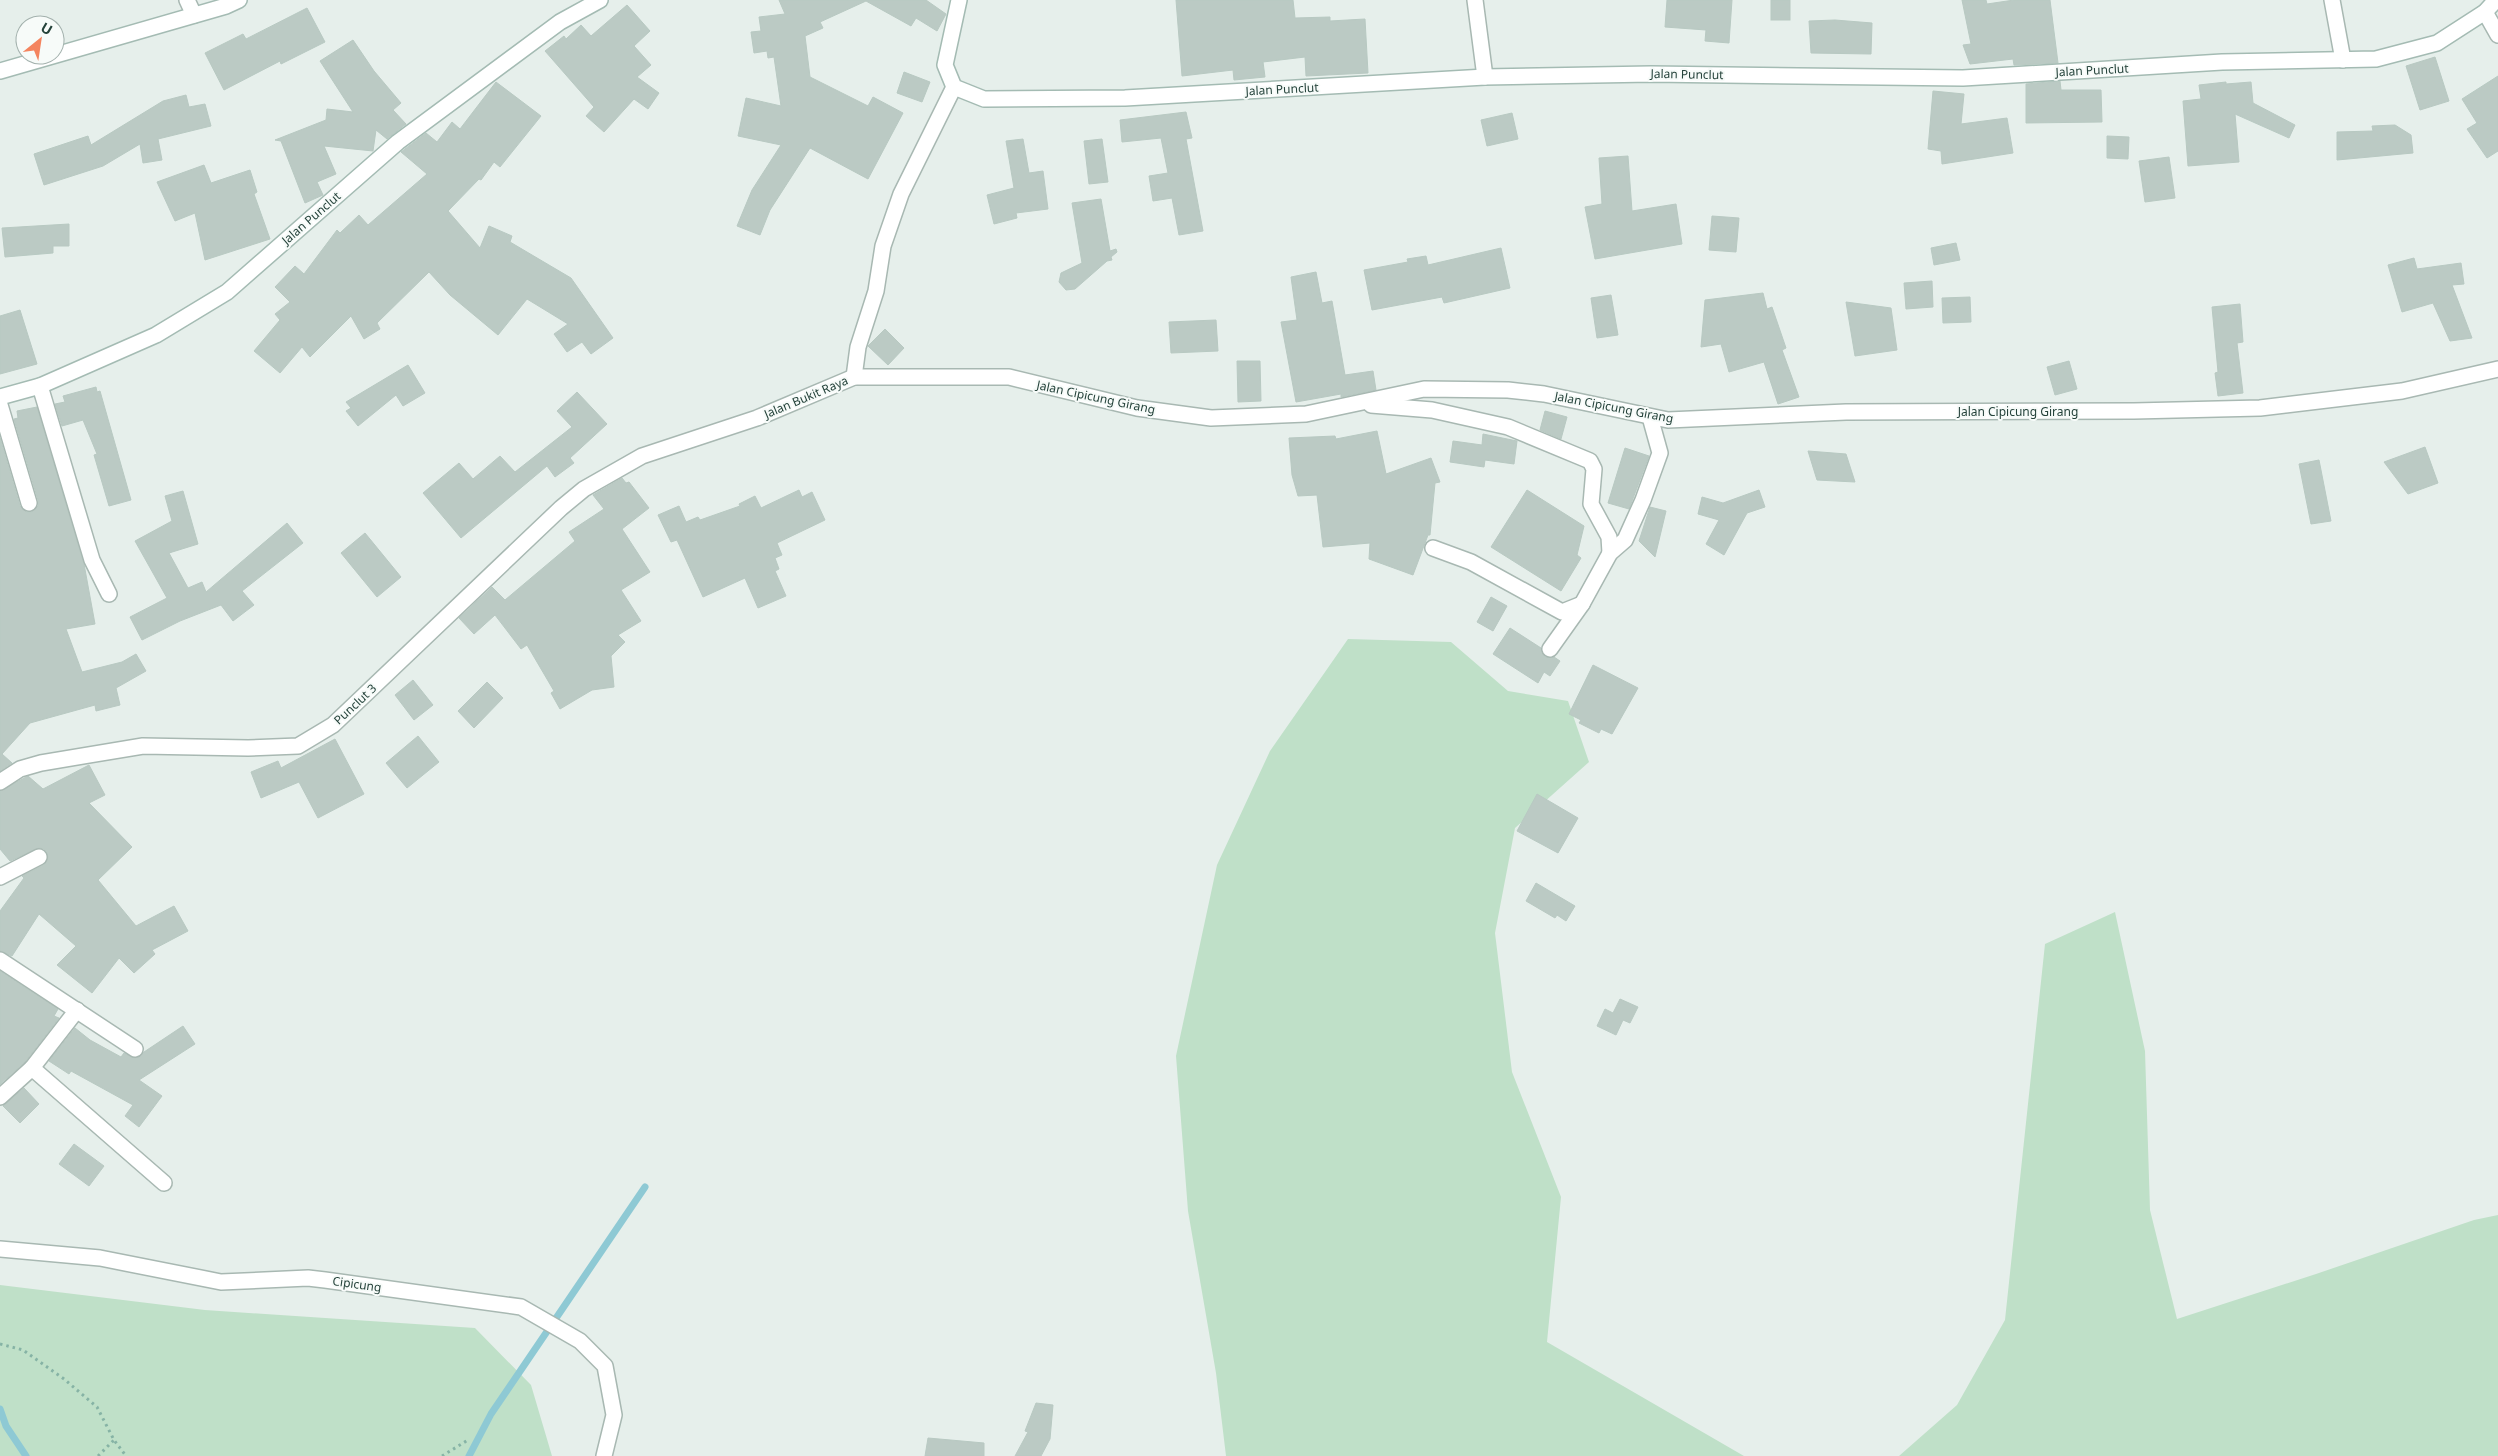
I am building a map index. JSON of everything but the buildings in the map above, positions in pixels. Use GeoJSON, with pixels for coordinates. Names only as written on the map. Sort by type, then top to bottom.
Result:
{"type":"FeatureCollection","features":[{"type":"Feature","properties":{"kind":"street"},"geometry":{"type":"LineString","coordinates":[[187,0],[194,15]]}},
{"type":"Feature","properties":{"kind":"street"},"geometry":{"type":"LineString","coordinates":[[0,71],[194,15],[239,0]]}},
{"type":"Feature","properties":{"kind":"street","name":"Jalan Punclut"},"geometry":{"type":"LineString","coordinates":[[0,397],[40,386],[156,335],[227,292],[398,142],[560,22],[600,0]]}},
{"type":"Feature","properties":{"kind":"street"},"geometry":{"type":"LineString","coordinates":[[954,87],[945,65],[960,0]]}},
{"type":"Feature","properties":{"kind":"street"},"geometry":{"type":"LineString","coordinates":[[1475,0],[1485,78]]}},
{"type":"Feature","properties":{"kind":"street"},"geometry":{"type":"LineString","coordinates":[[2332,0],[2343,60]]}},
{"type":"Feature","properties":{"kind":"street","name":"Jalan Punclut"},"geometry":{"type":"LineString","coordinates":[[954,87],[984,99],[1125,98],[1485,78],[1652,74],[1963,78],[2222,62],[2376,59],[2437,43],[2485,12],[2496,0]]}},
{"type":"Feature","properties":{"kind":"street"},"geometry":{"type":"LineString","coordinates":[[2485,12],[2498,35]]}},
{"type":"Feature","properties":{"kind":"street","name":"Jalan Bukit Raya"},"geometry":{"type":"LineString","coordinates":[[561,508],[584,489],[642,456],[757,418],[854,376],[858,347],[876,291],[883,246],[901,194],[954,87]]}},
{"type":"Feature","properties":{"kind":"street","name":"Jalan Cipicung Girang"},"geometry":{"type":"LineString","coordinates":[[854,376],[1009,377],[1137,408],[1211,418],[1306,414],[1424,389],[1508,390],[1544,394],[1668,420],[1846,412],[2134,411],[2260,408],[2402,391],[2498,369]]}},
{"type":"Feature","properties":{"kind":"street"},"geometry":{"type":"LineString","coordinates":[[40,386],[92,560],[109,594]]}},
{"type":"Feature","properties":{"kind":"street"},"geometry":{"type":"LineString","coordinates":[[1354,404],[1432,410],[1508,427],[1590,461],[1594,469],[1591,504],[1609,537],[1610,553]]}},
{"type":"Feature","properties":{"kind":"street"},"geometry":{"type":"LineString","coordinates":[[0,405],[29,502]]}},
{"type":"Feature","properties":{"kind":"street"},"geometry":{"type":"LineString","coordinates":[[1550,649],[1582,604],[1610,553],[1625,540],[1643,500],[1660,453],[1650,417]]}},
{"type":"Feature","properties":{"kind":"street","name":"Punclut 3"},"geometry":{"type":"LineString","coordinates":[[0,782],[20,769],[41,763],[143,746],[248,748],[298,746],[334,725],[561,508]]}},
{"type":"Feature","properties":{"kind":"street"},"geometry":{"type":"LineString","coordinates":[[1433,548],[1471,562],[1562,612],[1582,604]]}},
{"type":"Feature","properties":{"kind":"street"},"geometry":{"type":"LineString","coordinates":[[0,877],[40,857]]}},
{"type":"Feature","properties":{"kind":"street"},"geometry":{"type":"LineString","coordinates":[[0,960],[135,1049]]}},
{"type":"Feature","properties":{"kind":"street"},"geometry":{"type":"LineString","coordinates":[[0,1097],[32,1068],[77,1010]]}},
{"type":"Feature","properties":{"kind":"street"},"geometry":{"type":"LineString","coordinates":[[32,1068],[164,1183]]}},
{"type":"Feature","properties":{"kind":"street","name":"Cipicung"},"geometry":{"type":"LineString","coordinates":[[0,1249],[100,1258],[221,1282],[292,1279],[325,1280],[522,1307],[580,1341],[605,1366],[614,1415],[604,1456]]}},
{"type":"Feature","properties":{"kind":"path"},"geometry":{"type":"LineString","coordinates":[[0,1344],[24,1350],[64,1379],[97,1407],[114,1440],[126,1456]]}},
{"type":"Feature","properties":{"kind":"path"},"geometry":{"type":"LineString","coordinates":[[98,1456],[114,1440]]}},
{"type":"Feature","properties":{"kind":"path"},"geometry":{"type":"LineString","coordinates":[[442,1456],[468,1440]]}},
{"type":"Feature","properties":{"kind":"green space"},"geometry":{"type":"Polygon","coordinates":[[[1348,639],[1451,642],[1508,691],[1568,701],[1589,762],[1515,828],[1495,933],[1512,1072],[1561,1197],[1547,1342],[1744,1456],[1226,1456],[1216,1373],[1188,1211],[1176,1056],[1217,865],[1270,751],[1348,639]]]}},
{"type":"Feature","properties":{"kind":"green space"},"geometry":{"type":"Polygon","coordinates":[[[2115,912],[2145,1051],[2150,1210],[2177,1319],[2474,1220],[2498,1215],[2498,1456],[1899,1456],[1957,1405],[2005,1320],[2045,944],[2115,912]]]}},
{"type":"Feature","properties":{"kind":"green space"},"geometry":{"type":"Polygon","coordinates":[[[0,1285],[205,1310],[475,1328],[531,1385],[552,1456],[0,1456],[0,1285]]]}},
{"type":"Feature","properties":{"kind":"waterway"},"geometry":{"type":"LineString","coordinates":[[469,1456],[491,1414],[645,1187]]}},
{"type":"Feature","properties":{"kind":"waterway"},"geometry":{"type":"LineString","coordinates":[[0,1409],[6,1426],[26,1456]]}}]}
